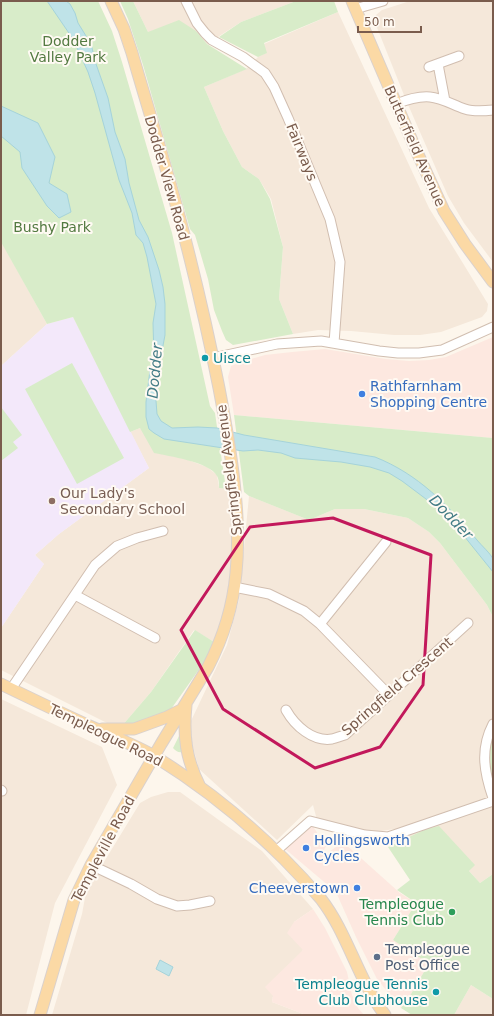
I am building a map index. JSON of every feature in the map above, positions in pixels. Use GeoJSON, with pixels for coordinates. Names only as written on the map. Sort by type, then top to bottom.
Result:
{"type":"FeatureCollection","features":[{"type":"Feature","properties":{"kind":"main road","name":"Dodder View Road"},"geometry":{"type":"LineString","coordinates":[[111,1],[124,29],[132,53],[175,200],[213,358]]}},
{"type":"Feature","properties":{"kind":"main road","name":"Butterfield Avenue"},"geometry":{"type":"LineString","coordinates":[[354,5],[396,105],[444,211],[465,244],[493,282]]}},
{"type":"Feature","properties":{"kind":"main road","name":"Springfield Avenue"},"geometry":{"type":"LineString","coordinates":[[154,756],[217,650],[234,587],[237,535],[230,456],[213,358]]}},
{"type":"Feature","properties":{"kind":"main road","name":"Templeogue Road"},"geometry":{"type":"LineString","coordinates":[[1,684],[125,741],[154,756],[200,787],[233,812],[302,877],[324,904],[338,928],[365,983],[385,1015]]}},
{"type":"Feature","properties":{"kind":"main road"},"geometry":{"type":"LineString","coordinates":[[95,728],[134,728],[167,717],[184,706]]}},
{"type":"Feature","properties":{"kind":"main road"},"geometry":{"type":"LineString","coordinates":[[184,706],[186,747],[192,771],[200,787]]}},
{"type":"Feature","properties":{"kind":"main road","name":"Templeville Road"},"geometry":{"type":"LineString","coordinates":[[40,1015],[74,900],[91,865],[154,756]]}},
{"type":"Feature","properties":{"kind":"street","name":"Fairways"},"geometry":{"type":"LineString","coordinates":[[186,1],[197,23],[205,34],[212,40],[243,57],[265,73],[274,87],[288,118],[330,219],[340,262],[334,343]]}},
{"type":"Feature","properties":{"kind":"street"},"geometry":{"type":"LineString","coordinates":[[354,5],[383,1]]}},
{"type":"Feature","properties":{"kind":"street"},"geometry":{"type":"LineString","coordinates":[[445,101],[433,65],[459,56]]}},
{"type":"Feature","properties":{"kind":"street"},"geometry":{"type":"LineString","coordinates":[[396,105],[429,99],[445,101],[473,111],[493,110]]}},
{"type":"Feature","properties":{"kind":"street"},"geometry":{"type":"LineString","coordinates":[[213,358],[277,344],[321,341],[379,351],[419,353],[442,350],[493,327]]}},
{"type":"Feature","properties":{"kind":"street"},"geometry":{"type":"LineString","coordinates":[[12,689],[95,565],[117,546],[137,538],[163,531]]}},
{"type":"Feature","properties":{"kind":"street"},"geometry":{"type":"LineString","coordinates":[[320,624],[386,542]]}},
{"type":"Feature","properties":{"kind":"street"},"geometry":{"type":"LineString","coordinates":[[234,587],[269,594],[304,611],[320,624],[389,695]]}},
{"type":"Feature","properties":{"kind":"street"},"geometry":{"type":"LineString","coordinates":[[75,595],[155,638]]}},
{"type":"Feature","properties":{"kind":"street","name":"Springfield Crescent"},"geometry":{"type":"LineString","coordinates":[[286,710],[293,723],[312,736],[321,739],[333,739],[345,735],[468,623]]}},
{"type":"Feature","properties":{"kind":"street"},"geometry":{"type":"LineString","coordinates":[[493,724],[487,736],[484,756],[487,780],[493,798]]}},
{"type":"Feature","properties":{"kind":"street"},"geometry":{"type":"LineString","coordinates":[[276,851],[310,821],[364,835],[388,837],[493,802]]}},
{"type":"Feature","properties":{"kind":"street"},"geometry":{"type":"LineString","coordinates":[[91,865],[157,898],[177,906],[210,901]]}},
{"type":"Feature","properties":{"kind":"highlighted area"},"geometry":{"type":"Polygon","coordinates":[[[333,518],[431,555],[423,685],[380,747],[315,768],[223,709],[181,630],[250,527],[333,518]]]}},
{"type":"Feature","properties":{"kind":"shaded area"},"geometry":{"type":"Polygon","coordinates":[[[133,1],[296,1],[241,22],[207,44],[196,31],[148,32],[133,1]]]}},
{"type":"Feature","properties":{"kind":"shaded area"},"geometry":{"type":"Polygon","coordinates":[[[410,1],[493,1],[493,262],[464,223],[448,196],[406,100],[374,20],[376,15],[382,10],[410,1]]]}},
{"type":"Feature","properties":{"kind":"shaded area"},"geometry":{"type":"Polygon","coordinates":[[[338,12],[429,208],[488,304],[487,311],[482,317],[441,332],[420,335],[394,335],[318,330],[293,334],[279,299],[283,247],[271,199],[259,179],[242,167],[223,131],[204,87],[246,69],[258,57],[266,53],[264,44],[338,12]]]}},
{"type":"Feature","properties":{"kind":"shaded area"},"geometry":{"type":"Polygon","coordinates":[[[1,241],[47,324],[1,366],[1,241]]]}},
{"type":"Feature","properties":{"kind":"shaded area","name":"Our Lady's Secondary School"},"geometry":{"type":"Polygon","coordinates":[[[73,317],[149,468],[59,534],[35,555],[44,564],[1,628],[1,366],[47,324],[73,317]]]}},
{"type":"Feature","properties":{"kind":"shaded area","name":"Rathfarnham Shopping Centre"},"geometry":{"type":"Polygon","coordinates":[[[493,337],[493,438],[234,415],[228,377],[231,366],[244,361],[265,355],[325,349],[386,359],[409,361],[429,360],[446,357],[493,337]]]}},
{"type":"Feature","properties":{"kind":"shaded area"},"geometry":{"type":"Polygon","coordinates":[[[140,428],[188,460],[207,467],[217,475],[219,488],[230,490],[234,543],[227,597],[220,627],[214,642],[194,630],[151,692],[121,727],[113,726],[1,670],[1,628],[44,564],[35,555],[59,534],[149,468],[130,432],[140,428]]]}},
{"type":"Feature","properties":{"kind":"shaded area"},"geometry":{"type":"Polygon","coordinates":[[[249,496],[309,520],[335,509],[364,509],[408,518],[429,532],[440,543],[487,605],[493,617],[493,874],[480,883],[469,871],[474,865],[426,829],[395,844],[394,829],[369,833],[317,820],[313,805],[277,840],[199,769],[189,732],[190,723],[227,645],[239,600],[249,496]]]}},
{"type":"Feature","properties":{"kind":"shaded area"},"geometry":{"type":"Polygon","coordinates":[[[1,699],[102,747],[117,785],[55,903],[26,1015],[1,1015],[1,699]]]}},
{"type":"Feature","properties":{"kind":"shaded area"},"geometry":{"type":"Polygon","coordinates":[[[168,792],[180,792],[262,851],[313,909],[294,922],[303,950],[273,996],[272,1002],[306,1015],[52,1015],[82,914],[87,887],[96,875],[140,803],[151,797],[168,792]]]}},
{"type":"Feature","properties":{"kind":"shaded area"},"geometry":{"type":"Polygon","coordinates":[[[312,825],[326,846],[324,850],[326,854],[343,842],[400,893],[416,903],[393,940],[428,963],[428,965],[401,1008],[377,979],[336,892],[284,848],[312,825]]]}},
{"type":"Feature","properties":{"kind":"shaded area"},"geometry":{"type":"Polygon","coordinates":[[[313,909],[325,928],[347,972],[352,995],[358,1008],[364,1015],[306,1015],[272,1002],[273,996],[265,987],[303,950],[287,933],[294,922],[313,909]]]}},
{"type":"Feature","properties":{"kind":"shaded area"},"geometry":{"type":"Polygon","coordinates":[[[471,985],[493,999],[493,1015],[454,1015],[471,985]]]}},
{"type":"Feature","properties":{"kind":"green space"},"geometry":{"type":"Polygon","coordinates":[[[1,1],[98,1],[112,31],[172,233],[210,406],[215,413],[226,489],[219,488],[219,480],[213,471],[198,463],[154,453],[140,428],[130,432],[73,317],[47,324],[1,242],[1,1]]]}},
{"type":"Feature","properties":{"kind":"green space"},"geometry":{"type":"Polygon","coordinates":[[[120,1],[133,1],[148,32],[179,20],[196,31],[207,44],[247,69],[204,87],[223,131],[242,167],[259,179],[270,199],[283,247],[279,299],[293,334],[233,345],[226,340],[214,310],[208,279],[195,235],[190,229],[143,65],[128,19],[120,1]]]}},
{"type":"Feature","properties":{"kind":"green space"},"geometry":{"type":"Polygon","coordinates":[[[296,1],[334,1],[338,12],[264,43],[267,53],[258,57],[219,37],[241,22],[296,1]]]}},
{"type":"Feature","properties":{"kind":"green space"},"geometry":{"type":"Polygon","coordinates":[[[72,363],[124,458],[77,484],[25,389],[72,363]]]}},
{"type":"Feature","properties":{"kind":"green space"},"geometry":{"type":"Polygon","coordinates":[[[1,407],[22,435],[13,442],[18,448],[1,461],[1,407]]]}},
{"type":"Feature","properties":{"kind":"green space"},"geometry":{"type":"Polygon","coordinates":[[[234,415],[493,438],[493,617],[487,605],[440,543],[429,532],[408,518],[364,509],[335,509],[309,520],[249,496],[244,492],[234,415]]]}},
{"type":"Feature","properties":{"kind":"green space"},"geometry":{"type":"Polygon","coordinates":[[[195,630],[214,642],[205,661],[169,712],[161,717],[121,727],[151,692],[195,630]]]}},
{"type":"Feature","properties":{"kind":"green space"},"geometry":{"type":"Polygon","coordinates":[[[493,733],[493,785],[489,745],[493,733]]]}},
{"type":"Feature","properties":{"kind":"green space"},"geometry":{"type":"Polygon","coordinates":[[[179,736],[183,752],[177,752],[173,748],[179,736]]]}},
{"type":"Feature","properties":{"kind":"green space","name":"Templeogue Tennis Club"},"geometry":{"type":"Polygon","coordinates":[[[439,826],[475,865],[469,871],[480,883],[493,874],[493,999],[471,985],[454,1015],[412,1015],[401,1008],[411,994],[428,963],[393,940],[416,903],[397,890],[410,880],[388,847],[426,829],[439,826]]]}},
{"type":"Feature","properties":{"kind":"water","name":"Dodder"},"geometry":{"type":"Polygon","coordinates":[[[47,1],[66,1],[70,4],[78,23],[91,44],[96,64],[108,98],[115,132],[125,159],[129,183],[139,220],[148,237],[159,270],[165,304],[165,335],[155,388],[157,414],[161,421],[172,428],[217,428],[244,435],[375,457],[391,464],[419,482],[455,515],[492,557],[493,572],[456,526],[438,508],[389,473],[370,467],[341,462],[295,458],[281,453],[258,450],[243,451],[164,439],[149,429],[146,417],[146,402],[150,370],[154,357],[153,323],[156,304],[147,257],[143,243],[136,235],[132,213],[119,180],[88,72],[73,39],[47,1]]]}},
{"type":"Feature","properties":{"kind":"water"},"geometry":{"type":"Polygon","coordinates":[[[1,106],[38,123],[55,157],[49,183],[67,194],[71,212],[59,218],[47,206],[22,168],[20,152],[1,136],[1,106]]]}},
{"type":"Feature","properties":{"kind":"water"},"geometry":{"type":"Polygon","coordinates":[[[160,960],[173,967],[169,976],[156,969],[160,960]]]}},
{"type":"Feature","properties":{"kind":"place","name":"Uisce"},"geometry":{"type":"Point","coordinates":[205,358]}},
{"type":"Feature","properties":{"kind":"place","name":"Rathfarnham Shopping Centre"},"geometry":{"type":"Point","coordinates":[362,394]}},
{"type":"Feature","properties":{"kind":"place","name":"Our Lady's Secondary School"},"geometry":{"type":"Point","coordinates":[52,501]}},
{"type":"Feature","properties":{"kind":"place","name":"Hollingsworth Cycles"},"geometry":{"type":"Point","coordinates":[306,848]}},
{"type":"Feature","properties":{"kind":"place","name":"Cheeverstown"},"geometry":{"type":"Point","coordinates":[357,888]}},
{"type":"Feature","properties":{"kind":"place","name":"Templeogue Tennis Club"},"geometry":{"type":"Point","coordinates":[452,912]}},
{"type":"Feature","properties":{"kind":"place","name":"Templeogue Post Office"},"geometry":{"type":"Point","coordinates":[377,957]}},
{"type":"Feature","properties":{"kind":"place","name":"Templeogue Tennis Club Clubhouse"},"geometry":{"type":"Point","coordinates":[436,992]}},
{"type":"Feature","properties":{"kind":"park label","name":"Dodder Valley Park"},"geometry":{"type":"Point","coordinates":[68,50]}},
{"type":"Feature","properties":{"kind":"park label","name":"Bushy Park"},"geometry":{"type":"Point","coordinates":[52,227]}}]}
